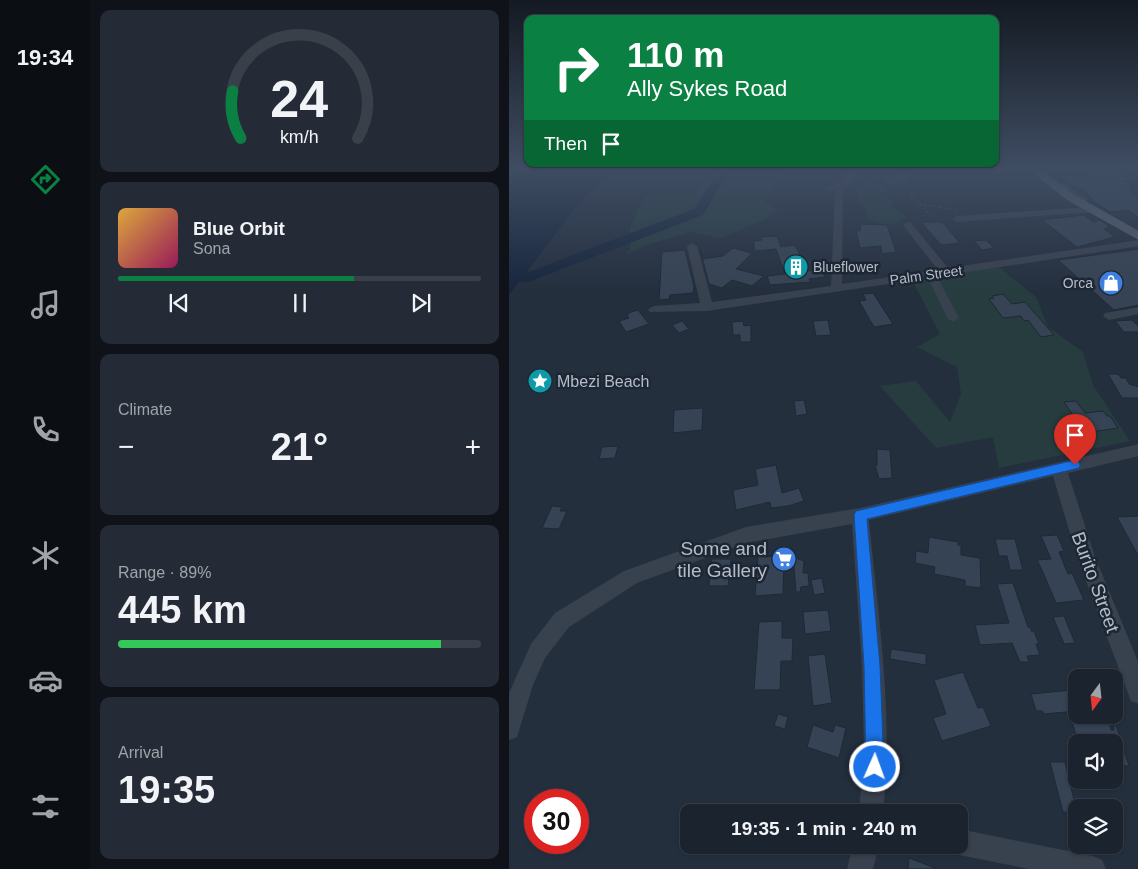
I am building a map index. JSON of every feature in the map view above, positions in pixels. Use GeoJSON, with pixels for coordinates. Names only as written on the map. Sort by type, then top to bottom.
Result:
{"type":"FeatureCollection","features":[{"type":"Feature","properties":{"kind":"main road"},"geometry":{"type":"LineString","coordinates":[[1090,210],[1138,236]]}},
{"type":"Feature","properties":{"kind":"street"},"geometry":{"type":"LineString","coordinates":[[834,210],[836,289]]}},
{"type":"Feature","properties":{"kind":"street"},"geometry":{"type":"LineString","coordinates":[[957,219],[1058,210]]}},
{"type":"Feature","properties":{"kind":"street"},"geometry":{"type":"LineString","coordinates":[[908,225],[942,273],[934,276],[933,280],[953,318]]}},
{"type":"Feature","properties":{"kind":"street","name":"Palm Street"},"geometry":{"type":"LineString","coordinates":[[655,310],[707,307],[1138,243]]}},
{"type":"Feature","properties":{"kind":"street"},"geometry":{"type":"LineString","coordinates":[[692,246],[699,268],[707,307]]}},
{"type":"Feature","properties":{"kind":"street"},"geometry":{"type":"LineString","coordinates":[[1109,316],[1138,310]]}},
{"type":"Feature","properties":{"kind":"street"},"geometry":{"type":"LineString","coordinates":[[509,729],[523,683],[537,651],[562,620],[631,577],[746,535],[860,515],[1138,450]]}},
{"type":"Feature","properties":{"kind":"street","name":"Burito Street"},"geometry":{"type":"LineString","coordinates":[[1059,468],[1086,557],[1138,693]]}},
{"type":"Feature","properties":{"kind":"street"},"geometry":{"type":"LineString","coordinates":[[860,515],[872,666],[875,734],[871,804]]}},
{"type":"Feature","properties":{"kind":"street"},"geometry":{"type":"LineString","coordinates":[[968,844],[1093,869]]}},
{"type":"Feature","properties":{"kind":"street"},"geometry":{"type":"LineString","coordinates":[[860,869],[864,854]]}},
{"type":"Feature","properties":{"kind":"path"},"geometry":{"type":"LineString","coordinates":[[926,210],[931,217]]}},
{"type":"Feature","properties":{"kind":"green space"},"geometry":{"type":"Polygon","coordinates":[[[638,210],[777,210],[764,220],[721,238],[690,232],[647,245],[625,255],[630,249],[630,228],[638,210]]]}},
{"type":"Feature","properties":{"kind":"green space"},"geometry":{"type":"Polygon","coordinates":[[[866,210],[895,210],[907,217],[893,224],[888,224],[867,218],[866,210]]]}},
{"type":"Feature","properties":{"kind":"green space"},"geometry":{"type":"Polygon","coordinates":[[[992,262],[1036,297],[1048,327],[1083,352],[1093,385],[1130,441],[999,468],[993,437],[936,448],[880,386],[916,381],[950,422],[961,394],[957,367],[917,347],[940,334],[912,280],[992,262]]]}},
{"type":"Feature","properties":{"kind":"water"},"geometry":{"type":"Polygon","coordinates":[[[509,210],[575,210],[509,295],[509,210]]]}},
{"type":"Feature","properties":{"kind":"building"},"geometry":{"type":"Polygon","coordinates":[[[1106,210],[1139,210],[1139,218],[1128,210],[1110,212],[1106,210]]]}},
{"type":"Feature","properties":{"kind":"building"},"geometry":{"type":"Polygon","coordinates":[[[1083,215],[1094,222],[1099,220],[1110,226],[1104,229],[1115,237],[1077,247],[1042,220],[1083,215]]]}},
{"type":"Feature","properties":{"kind":"building"},"geometry":{"type":"Polygon","coordinates":[[[921,222],[942,222],[960,243],[941,245],[921,222]]]}},
{"type":"Feature","properties":{"kind":"building"},"geometry":{"type":"Polygon","coordinates":[[[861,224],[887,225],[896,252],[882,254],[881,246],[860,248],[856,231],[860,231],[861,224]]]}},
{"type":"Feature","properties":{"kind":"building"},"geometry":{"type":"Polygon","coordinates":[[[777,236],[781,247],[795,245],[808,271],[822,269],[825,277],[809,279],[811,282],[770,285],[767,276],[785,274],[776,249],[755,251],[753,241],[762,240],[761,237],[777,236]]]}},
{"type":"Feature","properties":{"kind":"building"},"geometry":{"type":"Polygon","coordinates":[[[986,240],[994,248],[982,250],[974,241],[986,240]]]}},
{"type":"Feature","properties":{"kind":"building"},"geometry":{"type":"Polygon","coordinates":[[[733,248],[752,253],[736,269],[764,276],[752,286],[732,280],[722,288],[709,284],[700,249],[703,259],[723,256],[733,248]]]}},
{"type":"Feature","properties":{"kind":"building","name":"Orca"},"geometry":{"type":"Polygon","coordinates":[[[1139,249],[1139,305],[1114,310],[1058,260],[1139,249]]]}},
{"type":"Feature","properties":{"kind":"building"},"geometry":{"type":"Polygon","coordinates":[[[685,250],[694,287],[693,293],[670,295],[669,299],[659,300],[662,252],[685,250]]]}},
{"type":"Feature","properties":{"kind":"building"},"geometry":{"type":"Polygon","coordinates":[[[873,293],[893,324],[874,327],[859,301],[866,300],[863,294],[873,293]]]}},
{"type":"Feature","properties":{"kind":"building"},"geometry":{"type":"Polygon","coordinates":[[[1003,294],[1012,304],[1025,302],[1054,335],[1041,337],[1028,320],[1024,321],[1021,316],[1003,318],[989,299],[994,298],[992,296],[1003,294]]]}},
{"type":"Feature","properties":{"kind":"building"},"geometry":{"type":"Polygon","coordinates":[[[638,310],[649,324],[626,332],[619,321],[629,318],[627,315],[638,310]]]}},
{"type":"Feature","properties":{"kind":"building"},"geometry":{"type":"Polygon","coordinates":[[[828,320],[831,335],[816,336],[813,321],[828,320]]]}},
{"type":"Feature","properties":{"kind":"building"},"geometry":{"type":"Polygon","coordinates":[[[1132,320],[1139,327],[1139,332],[1124,332],[1115,321],[1132,320]]]}},
{"type":"Feature","properties":{"kind":"building"},"geometry":{"type":"Polygon","coordinates":[[[682,321],[689,329],[679,333],[672,325],[682,321]]]}},
{"type":"Feature","properties":{"kind":"building"},"geometry":{"type":"Polygon","coordinates":[[[743,321],[744,326],[751,325],[751,342],[740,342],[740,335],[733,335],[732,322],[743,321]]]}},
{"type":"Feature","properties":{"kind":"building"},"geometry":{"type":"Polygon","coordinates":[[[1108,374],[1118,374],[1121,378],[1126,378],[1129,384],[1139,387],[1139,398],[1122,398],[1108,374]]]}},
{"type":"Feature","properties":{"kind":"building"},"geometry":{"type":"Polygon","coordinates":[[[804,400],[807,414],[796,416],[794,401],[804,400]]]}},
{"type":"Feature","properties":{"kind":"building"},"geometry":{"type":"Polygon","coordinates":[[[1076,401],[1085,413],[1103,411],[1107,416],[1110,416],[1118,428],[1085,433],[1064,402],[1076,401]]]}},
{"type":"Feature","properties":{"kind":"building"},"geometry":{"type":"Polygon","coordinates":[[[703,408],[702,430],[673,433],[674,410],[703,408]]]}},
{"type":"Feature","properties":{"kind":"building"},"geometry":{"type":"Polygon","coordinates":[[[618,446],[615,458],[599,459],[602,447],[618,446]]]}},
{"type":"Feature","properties":{"kind":"building"},"geometry":{"type":"Polygon","coordinates":[[[877,449],[890,450],[892,478],[879,479],[875,465],[877,465],[877,449]]]}},
{"type":"Feature","properties":{"kind":"building"},"geometry":{"type":"Polygon","coordinates":[[[776,465],[782,493],[799,488],[804,501],[788,506],[771,508],[770,502],[736,510],[733,490],[758,485],[755,469],[776,465]]]}},
{"type":"Feature","properties":{"kind":"building"},"geometry":{"type":"Polygon","coordinates":[[[552,506],[562,507],[560,511],[567,511],[559,529],[542,528],[552,506]]]}},
{"type":"Feature","properties":{"kind":"building"},"geometry":{"type":"Polygon","coordinates":[[[1139,516],[1139,557],[1117,517],[1139,516]]]}},
{"type":"Feature","properties":{"kind":"building"},"geometry":{"type":"Polygon","coordinates":[[[1057,535],[1064,551],[1059,552],[1068,574],[1072,573],[1084,600],[1056,603],[1037,560],[1051,559],[1041,536],[1057,535]]]}},
{"type":"Feature","properties":{"kind":"building"},"geometry":{"type":"Polygon","coordinates":[[[929,537],[958,542],[958,545],[961,545],[961,555],[980,558],[981,588],[965,586],[965,580],[934,574],[935,567],[915,563],[916,551],[928,553],[929,537]]]}},
{"type":"Feature","properties":{"kind":"building"},"geometry":{"type":"Polygon","coordinates":[[[995,539],[1015,539],[1023,570],[1010,570],[1007,556],[999,556],[995,539]]]}},
{"type":"Feature","properties":{"kind":"building"},"geometry":{"type":"Polygon","coordinates":[[[758,556],[784,557],[783,594],[755,596],[758,556]]]}},
{"type":"Feature","properties":{"kind":"building"},"geometry":{"type":"Polygon","coordinates":[[[793,557],[804,561],[803,573],[808,573],[809,586],[801,587],[800,592],[796,592],[793,557]]]}},
{"type":"Feature","properties":{"kind":"building"},"geometry":{"type":"Polygon","coordinates":[[[712,559],[731,559],[728,586],[709,586],[712,559]]]}},
{"type":"Feature","properties":{"kind":"building"},"geometry":{"type":"Polygon","coordinates":[[[822,578],[825,593],[814,595],[811,580],[822,578]]]}},
{"type":"Feature","properties":{"kind":"building"},"geometry":{"type":"Polygon","coordinates":[[[1013,583],[1028,627],[1030,627],[1032,632],[1034,631],[1039,644],[1036,644],[1040,655],[1027,656],[1029,662],[1020,662],[1012,643],[980,645],[975,625],[1009,623],[997,584],[1013,583]]]}},
{"type":"Feature","properties":{"kind":"building"},"geometry":{"type":"Polygon","coordinates":[[[828,610],[831,631],[805,634],[803,612],[828,610]]]}},
{"type":"Feature","properties":{"kind":"building"},"geometry":{"type":"Polygon","coordinates":[[[1064,616],[1075,643],[1064,644],[1053,617],[1064,616]]]}},
{"type":"Feature","properties":{"kind":"building"},"geometry":{"type":"Polygon","coordinates":[[[782,621],[782,638],[793,638],[792,661],[781,661],[780,690],[754,690],[759,622],[782,621]]]}},
{"type":"Feature","properties":{"kind":"building"},"geometry":{"type":"Polygon","coordinates":[[[891,649],[926,654],[926,665],[890,659],[891,649]]]}},
{"type":"Feature","properties":{"kind":"building"},"geometry":{"type":"Polygon","coordinates":[[[825,654],[832,703],[813,706],[808,656],[825,654]]]}},
{"type":"Feature","properties":{"kind":"building"},"geometry":{"type":"Polygon","coordinates":[[[963,672],[978,708],[983,707],[991,726],[942,741],[933,718],[946,714],[934,680],[963,672]]]}},
{"type":"Feature","properties":{"kind":"building"},"geometry":{"type":"Polygon","coordinates":[[[1068,690],[1068,712],[1044,714],[1042,711],[1036,711],[1031,694],[1068,690]]]}},
{"type":"Feature","properties":{"kind":"building"},"geometry":{"type":"Polygon","coordinates":[[[778,714],[788,717],[785,729],[774,726],[778,714]]]}},
{"type":"Feature","properties":{"kind":"building"},"geometry":{"type":"Polygon","coordinates":[[[1073,724],[1110,724],[1111,730],[1114,730],[1114,725],[1116,725],[1119,734],[1076,734],[1073,724]]]}},
{"type":"Feature","properties":{"kind":"building"},"geometry":{"type":"Polygon","coordinates":[[[813,725],[833,732],[835,725],[846,728],[839,758],[807,747],[813,725]]]}},
{"type":"Feature","properties":{"kind":"building"},"geometry":{"type":"Polygon","coordinates":[[[1123,747],[1129,766],[1123,766],[1123,747]]]}},
{"type":"Feature","properties":{"kind":"building"},"geometry":{"type":"Polygon","coordinates":[[[1050,762],[1065,762],[1068,775],[1068,789],[1071,789],[1074,799],[1068,799],[1068,812],[1063,812],[1050,762]]]}},
{"type":"Feature","properties":{"kind":"building"},"geometry":{"type":"Polygon","coordinates":[[[909,858],[935,868],[935,869],[908,869],[909,858]]]}},
{"type":"Feature","properties":{"kind":"waterway"},"geometry":{"type":"LineString","coordinates":[[523,279],[699,212],[701,210]]}},
{"type":"Feature","properties":{"kind":"place","name":"Blueflower"},"geometry":{"type":"Point","coordinates":[796,267]}},
{"type":"Feature","properties":{"kind":"place","name":"Orca"},"geometry":{"type":"Point","coordinates":[1111,283]}},
{"type":"Feature","properties":{"kind":"place","name":"Mbezi Beach"},"geometry":{"type":"Point","coordinates":[540,381]}},
{"type":"Feature","properties":{"kind":"place","name":"Some and tile Gallery"},"geometry":{"type":"Point","coordinates":[784,559]}},
{"type":"Feature","properties":{"kind":"route"},"geometry":{"type":"LineString","coordinates":[[875,767],[872,666],[860,515],[1075,465]]}}]}
